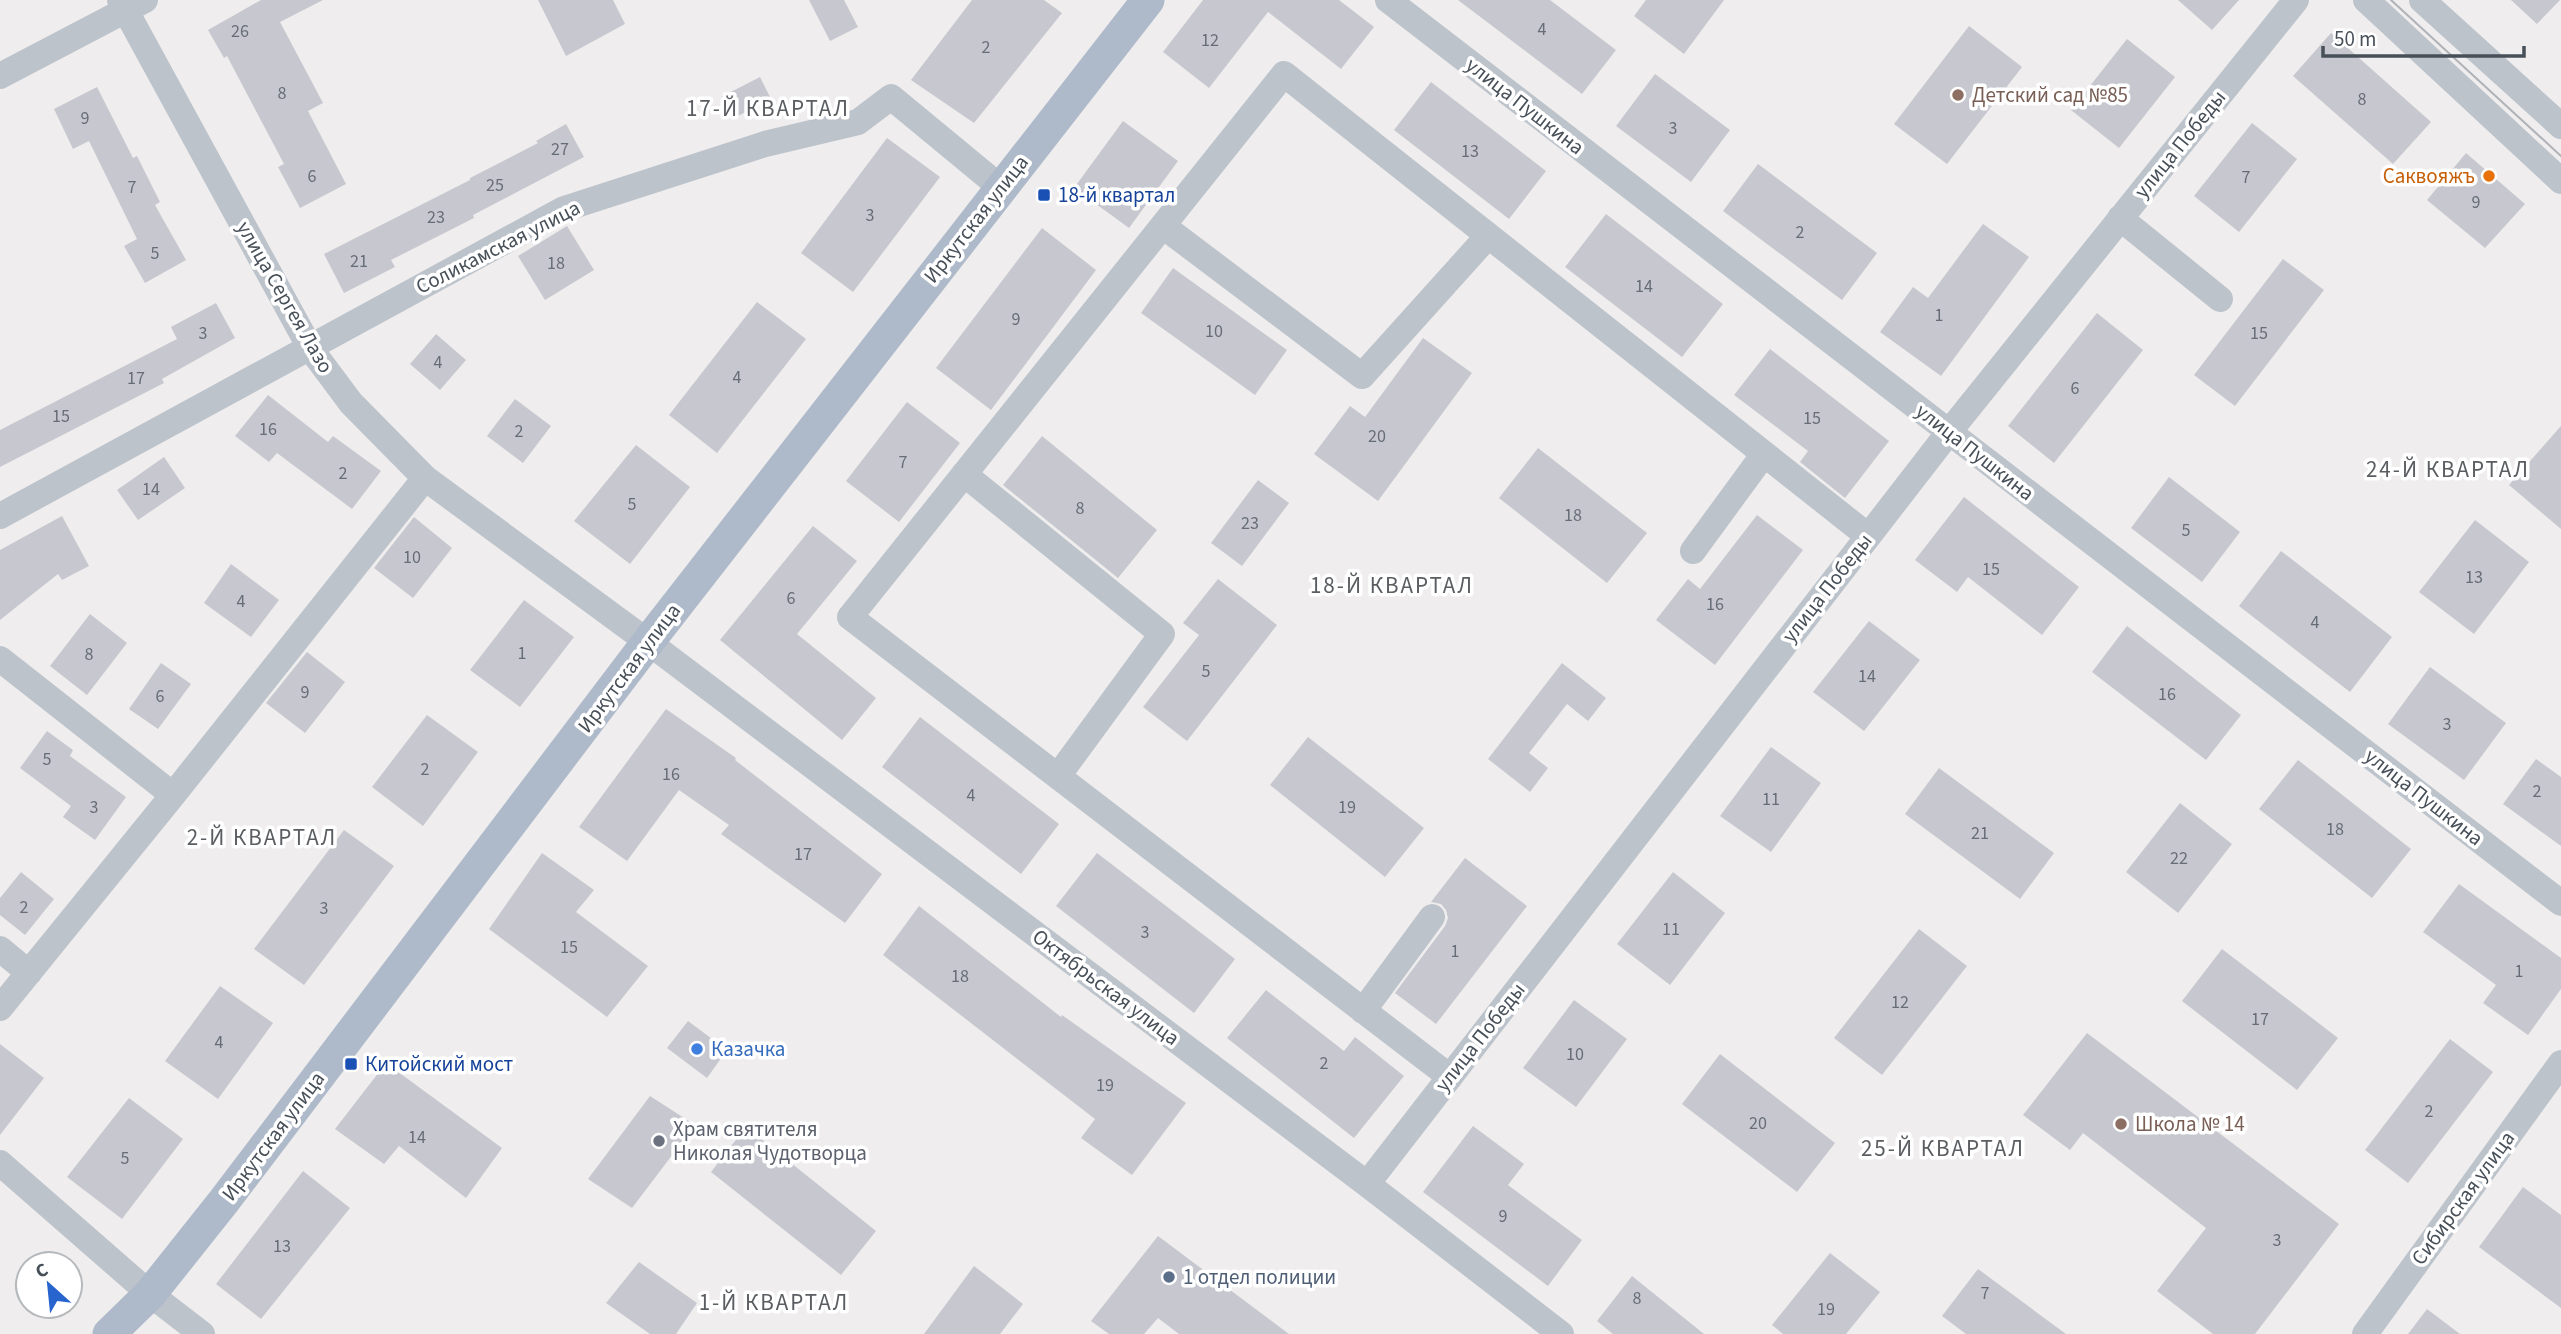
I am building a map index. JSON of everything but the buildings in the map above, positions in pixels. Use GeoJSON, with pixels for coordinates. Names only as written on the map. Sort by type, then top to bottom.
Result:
{"type":"FeatureCollection","features":[{"type":"Feature","properties":{"kind":"main road","name":"Иркутская улица"},"geometry":{"type":"LineString","coordinates":[[109,1334],[150,1294],[224,1201],[648,642],[1148,0]]}},
{"type":"Feature","properties":{"kind":"street","name":"улица Пушкина"},"geometry":{"type":"LineString","coordinates":[[1388,0],[2561,903]]}},
{"type":"Feature","properties":{"kind":"street","name":"улица Победы"},"geometry":{"type":"LineString","coordinates":[[1367,1184],[1949,432],[2296,0]]}},
{"type":"Feature","properties":{"kind":"street"},"geometry":{"type":"LineString","coordinates":[[2366,0],[2561,181]]}},
{"type":"Feature","properties":{"kind":"street"},"geometry":{"type":"LineString","coordinates":[[2422,0],[2561,126]]}},
{"type":"Feature","properties":{"kind":"street"},"geometry":{"type":"LineString","coordinates":[[0,76],[130,3]]}},
{"type":"Feature","properties":{"kind":"street","name":"улица Сергея Лазо"},"geometry":{"type":"LineString","coordinates":[[130,3],[310,348],[351,403],[425,478],[648,642]]}},
{"type":"Feature","properties":{"kind":"street"},"geometry":{"type":"LineString","coordinates":[[1450,1077],[850,617],[1283,74],[1868,536]]}},
{"type":"Feature","properties":{"kind":"street","name":"Соликамская улица"},"geometry":{"type":"LineString","coordinates":[[0,516],[564,208],[765,144],[858,122],[891,97],[1000,187]]}},
{"type":"Feature","properties":{"kind":"street"},"geometry":{"type":"LineString","coordinates":[[2120,218],[2220,299]]}},
{"type":"Feature","properties":{"kind":"street"},"geometry":{"type":"LineString","coordinates":[[1163,226],[1362,376],[1488,236]]}},
{"type":"Feature","properties":{"kind":"street"},"geometry":{"type":"LineString","coordinates":[[1693,551],[1763,454]]}},
{"type":"Feature","properties":{"kind":"street"},"geometry":{"type":"LineString","coordinates":[[964,474],[1162,634],[1058,776]]}},
{"type":"Feature","properties":{"kind":"street"},"geometry":{"type":"LineString","coordinates":[[0,1008],[425,478]]}},
{"type":"Feature","properties":{"kind":"street","name":"Октябрьская улица"},"geometry":{"type":"LineString","coordinates":[[648,642],[1367,1184],[1561,1334]]}},
{"type":"Feature","properties":{"kind":"street"},"geometry":{"type":"LineString","coordinates":[[0,659],[173,795]]}},
{"type":"Feature","properties":{"kind":"street"},"geometry":{"type":"LineString","coordinates":[[1363,1010],[1432,917]]}},
{"type":"Feature","properties":{"kind":"street"},"geometry":{"type":"LineString","coordinates":[[0,949],[30,973]]}},
{"type":"Feature","properties":{"kind":"street","name":"Сибирская улица"},"geometry":{"type":"LineString","coordinates":[[2365,1334],[2561,1063]]}},
{"type":"Feature","properties":{"kind":"street"},"geometry":{"type":"LineString","coordinates":[[0,1163],[150,1294],[202,1334]]}},
{"type":"Feature","properties":{"kind":"tram line"},"geometry":{"type":"LineString","coordinates":[[2391,0],[2561,156]]}},
{"type":"Feature","properties":{"kind":"place","name":"Детский сад №85"},"geometry":{"type":"Point","coordinates":[1958,95]}},
{"type":"Feature","properties":{"kind":"place","name":"Саквояжъ"},"geometry":{"type":"Point","coordinates":[2489,176]}},
{"type":"Feature","properties":{"kind":"place","name":"18-й квартал"},"geometry":{"type":"Point","coordinates":[1044,195]}},
{"type":"Feature","properties":{"kind":"place","name":"Казачка"},"geometry":{"type":"Point","coordinates":[697,1049]}},
{"type":"Feature","properties":{"kind":"place","name":"Китойский мост"},"geometry":{"type":"Point","coordinates":[351,1064]}},
{"type":"Feature","properties":{"kind":"place","name":"Школа № 14"},"geometry":{"type":"Point","coordinates":[2121,1124]}},
{"type":"Feature","properties":{"kind":"place","name":"Храм святителя Николая Чудотворца"},"geometry":{"type":"Point","coordinates":[659,1141]}},
{"type":"Feature","properties":{"kind":"place","name":"1 отдел полиции"},"geometry":{"type":"Point","coordinates":[1169,1277]}},
{"type":"Feature","properties":{"kind":"district","name":"17-Й КВАРТАЛ"},"geometry":{"type":"Point","coordinates":[768,108]}},
{"type":"Feature","properties":{"kind":"district","name":"24-Й КВАРТАЛ"},"geometry":{"type":"Point","coordinates":[2448,469]}},
{"type":"Feature","properties":{"kind":"district","name":"18-Й КВАРТАЛ"},"geometry":{"type":"Point","coordinates":[1392,585]}},
{"type":"Feature","properties":{"kind":"district","name":"2-Й КВАРТАЛ"},"geometry":{"type":"Point","coordinates":[262,837]}},
{"type":"Feature","properties":{"kind":"district","name":"25-Й КВАРТАЛ"},"geometry":{"type":"Point","coordinates":[1943,1148]}},
{"type":"Feature","properties":{"kind":"district","name":"1-Й КВАРТАЛ"},"geometry":{"type":"Point","coordinates":[774,1302]}}]}
